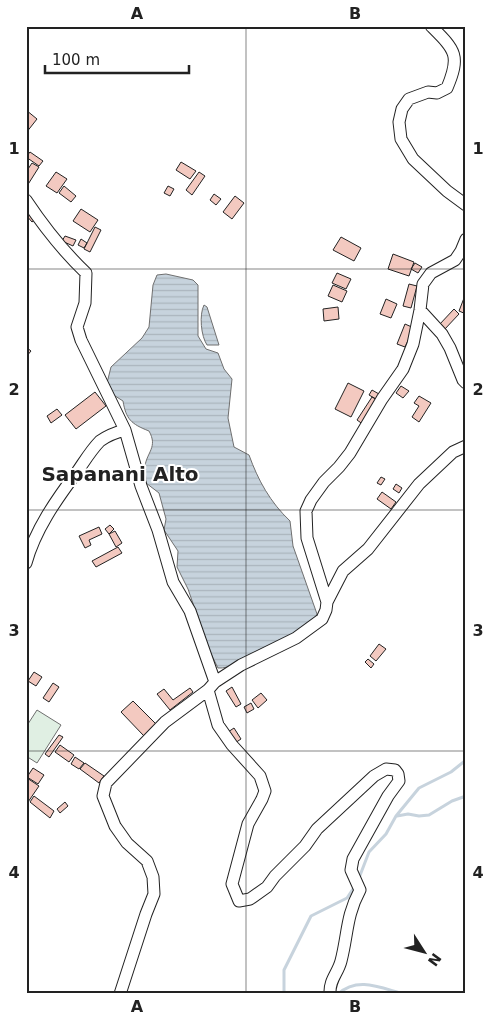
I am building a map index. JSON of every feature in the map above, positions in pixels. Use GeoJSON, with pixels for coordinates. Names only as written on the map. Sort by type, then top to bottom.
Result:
{"type":"FeatureCollection","features":[{"type":"Feature","properties":{"kind":"street"},"geometry":{"type":"LineString","coordinates":[[431,26],[452,49],[455,58],[453,72],[447,88],[437,93],[428,92],[409,99],[402,109],[399,122],[401,139],[413,159],[447,192],[466,205]]}},
{"type":"Feature","properties":{"kind":"street"},"geometry":{"type":"LineString","coordinates":[[26,200],[66,254],[86,273],[85,303],[76,327],[125,430],[141,486],[158,530],[173,582],[190,611],[211,686],[218,725],[232,745],[260,776],[265,791],[248,824],[232,884],[239,901],[250,899],[267,887],[275,876],[305,846],[317,829],[374,776],[386,769],[395,770],[398,774],[398,781],[353,859],[351,870],[360,890],[348,916],[340,963],[333,976],[330,994]]}},
{"type":"Feature","properties":{"kind":"street"},"geometry":{"type":"LineString","coordinates":[[327,602],[307,538],[306,511],[311,500],[324,482],[350,453],[403,368],[413,344],[423,284],[431,273],[455,260],[466,239]]}},
{"type":"Feature","properties":{"kind":"street"},"geometry":{"type":"LineString","coordinates":[[420,310],[442,334],[466,383]]}},
{"type":"Feature","properties":{"kind":"street"},"geometry":{"type":"LineString","coordinates":[[26,563],[30,549],[44,521],[88,457],[101,440],[125,430]]}},
{"type":"Feature","properties":{"kind":"street"},"geometry":{"type":"LineString","coordinates":[[120,994],[154,894],[153,877],[147,862],[127,843],[114,826],[103,796],[106,783],[165,722],[211,686],[241,665],[296,638],[322,619],[327,602],[342,571],[368,549],[419,484],[453,452],[466,446]]}},
{"type":"Feature","properties":{"kind":"green space"},"geometry":{"type":"Polygon","coordinates":[[[37,710],[61,725],[37,763],[26,756],[26,727],[37,710]]]}},
{"type":"Feature","properties":{"kind":"shaded area"},"geometry":{"type":"Polygon","coordinates":[[[166,274],[193,280],[198,285],[198,336],[206,349],[218,353],[224,369],[232,379],[228,418],[234,447],[249,455],[265,490],[290,521],[293,546],[317,614],[313,622],[266,650],[227,667],[218,668],[209,650],[188,589],[177,567],[178,551],[164,530],[166,519],[159,493],[146,483],[145,466],[152,445],[149,431],[130,420],[123,401],[112,394],[107,383],[111,367],[142,338],[149,327],[153,285],[157,275],[166,274]]]}},
{"type":"Feature","properties":{"kind":"shaded area"},"geometry":{"type":"Polygon","coordinates":[[[204,305],[207,307],[219,345],[207,345],[205,341],[201,320],[204,305]]]}},
{"type":"Feature","properties":{"kind":"building"},"geometry":{"type":"Polygon","coordinates":[[[26,110],[37,119],[26,133],[26,110]]]}},
{"type":"Feature","properties":{"kind":"building"},"geometry":{"type":"Polygon","coordinates":[[[30,152],[43,161],[39,166],[26,157],[30,152]]]}},
{"type":"Feature","properties":{"kind":"building"},"geometry":{"type":"Polygon","coordinates":[[[181,162],[196,171],[190,179],[176,170],[181,162]]]}},
{"type":"Feature","properties":{"kind":"building"},"geometry":{"type":"Polygon","coordinates":[[[32,163],[39,167],[27,186],[26,172],[32,163]]]}},
{"type":"Feature","properties":{"kind":"building"},"geometry":{"type":"Polygon","coordinates":[[[56,172],[67,179],[57,193],[46,186],[56,172]]]}},
{"type":"Feature","properties":{"kind":"building"},"geometry":{"type":"Polygon","coordinates":[[[199,172],[205,176],[192,195],[186,190],[199,172]]]}},
{"type":"Feature","properties":{"kind":"building"},"geometry":{"type":"Polygon","coordinates":[[[64,186],[76,196],[71,202],[59,193],[64,186]]]}},
{"type":"Feature","properties":{"kind":"building"},"geometry":{"type":"Polygon","coordinates":[[[168,186],[174,189],[170,196],[164,193],[168,186]]]}},
{"type":"Feature","properties":{"kind":"building"},"geometry":{"type":"Polygon","coordinates":[[[214,194],[221,199],[216,205],[210,200],[214,194]]]}},
{"type":"Feature","properties":{"kind":"building"},"geometry":{"type":"Polygon","coordinates":[[[235,196],[244,203],[232,219],[223,212],[235,196]]]}},
{"type":"Feature","properties":{"kind":"building"},"geometry":{"type":"Polygon","coordinates":[[[26,204],[37,218],[32,222],[26,215],[26,204]]]}},
{"type":"Feature","properties":{"kind":"building"},"geometry":{"type":"Polygon","coordinates":[[[81,209],[98,220],[90,232],[73,221],[81,209]]]}},
{"type":"Feature","properties":{"kind":"building"},"geometry":{"type":"Polygon","coordinates":[[[95,227],[101,230],[90,252],[84,249],[95,227]]]}},
{"type":"Feature","properties":{"kind":"building"},"geometry":{"type":"Polygon","coordinates":[[[65,236],[76,240],[73,246],[62,241],[65,236]]]}},
{"type":"Feature","properties":{"kind":"building"},"geometry":{"type":"Polygon","coordinates":[[[341,237],[361,248],[354,261],[333,250],[341,237]]]}},
{"type":"Feature","properties":{"kind":"building"},"geometry":{"type":"Polygon","coordinates":[[[81,239],[87,243],[84,248],[78,245],[81,239]]]}},
{"type":"Feature","properties":{"kind":"building"},"geometry":{"type":"Polygon","coordinates":[[[393,254],[414,262],[409,276],[388,269],[393,254]]]}},
{"type":"Feature","properties":{"kind":"building"},"geometry":{"type":"Polygon","coordinates":[[[415,263],[422,267],[418,273],[411,269],[415,263]]]}},
{"type":"Feature","properties":{"kind":"building"},"geometry":{"type":"Polygon","coordinates":[[[337,273],[351,279],[346,289],[332,283],[337,273]]]}},
{"type":"Feature","properties":{"kind":"building"},"geometry":{"type":"Polygon","coordinates":[[[409,284],[417,286],[411,308],[403,306],[409,284]]]}},
{"type":"Feature","properties":{"kind":"building"},"geometry":{"type":"Polygon","coordinates":[[[333,285],[347,291],[342,302],[328,296],[333,285]]]}},
{"type":"Feature","properties":{"kind":"building"},"geometry":{"type":"Polygon","coordinates":[[[464,298],[466,299],[466,314],[459,311],[464,298]]]}},
{"type":"Feature","properties":{"kind":"building"},"geometry":{"type":"Polygon","coordinates":[[[386,299],[397,304],[391,318],[380,314],[386,299]]]}},
{"type":"Feature","properties":{"kind":"building"},"geometry":{"type":"Polygon","coordinates":[[[338,307],[339,319],[324,321],[323,309],[338,307]]]}},
{"type":"Feature","properties":{"kind":"building"},"geometry":{"type":"Polygon","coordinates":[[[454,309],[459,314],[444,330],[439,325],[454,309]]]}},
{"type":"Feature","properties":{"kind":"building"},"geometry":{"type":"Polygon","coordinates":[[[405,324],[414,328],[405,347],[397,344],[405,324]]]}},
{"type":"Feature","properties":{"kind":"building"},"geometry":{"type":"Polygon","coordinates":[[[26,347],[31,351],[26,357],[26,347]]]}},
{"type":"Feature","properties":{"kind":"building"},"geometry":{"type":"Polygon","coordinates":[[[348,383],[364,391],[351,417],[335,409],[348,383]]]}},
{"type":"Feature","properties":{"kind":"building"},"geometry":{"type":"Polygon","coordinates":[[[401,386],[409,391],[403,398],[396,393],[401,386]]]}},
{"type":"Feature","properties":{"kind":"building"},"geometry":{"type":"Polygon","coordinates":[[[372,390],[379,394],[376,399],[369,395],[372,390]]]}},
{"type":"Feature","properties":{"kind":"building"},"geometry":{"type":"Polygon","coordinates":[[[95,392],[106,406],[76,429],[65,415],[95,392]]]}},
{"type":"Feature","properties":{"kind":"building"},"geometry":{"type":"Polygon","coordinates":[[[419,396],[431,403],[419,422],[412,417],[419,406],[414,403],[419,396]]]}},
{"type":"Feature","properties":{"kind":"building"},"geometry":{"type":"Polygon","coordinates":[[[372,397],[379,401],[364,425],[357,420],[372,397]]]}},
{"type":"Feature","properties":{"kind":"building"},"geometry":{"type":"Polygon","coordinates":[[[57,409],[62,415],[51,423],[47,416],[57,409]]]}},
{"type":"Feature","properties":{"kind":"building"},"geometry":{"type":"Polygon","coordinates":[[[381,477],[385,479],[381,485],[377,483],[381,477]]]}},
{"type":"Feature","properties":{"kind":"building"},"geometry":{"type":"Polygon","coordinates":[[[396,484],[402,488],[399,493],[393,489],[396,484]]]}},
{"type":"Feature","properties":{"kind":"building"},"geometry":{"type":"Polygon","coordinates":[[[382,492],[396,502],[391,509],[377,499],[382,492]]]}},
{"type":"Feature","properties":{"kind":"building"},"geometry":{"type":"Polygon","coordinates":[[[110,525],[114,529],[109,534],[105,529],[110,525]]]}},
{"type":"Feature","properties":{"kind":"building"},"geometry":{"type":"Polygon","coordinates":[[[99,527],[102,534],[89,540],[91,545],[85,548],[79,536],[99,527]]]}},
{"type":"Feature","properties":{"kind":"building"},"geometry":{"type":"Polygon","coordinates":[[[115,531],[122,543],[116,547],[109,534],[115,531]]]}},
{"type":"Feature","properties":{"kind":"building"},"geometry":{"type":"Polygon","coordinates":[[[118,547],[122,553],[96,567],[92,561],[118,547]]]}},
{"type":"Feature","properties":{"kind":"building"},"geometry":{"type":"Polygon","coordinates":[[[379,644],[386,649],[376,661],[370,656],[379,644]]]}},
{"type":"Feature","properties":{"kind":"building"},"geometry":{"type":"Polygon","coordinates":[[[368,659],[374,664],[371,668],[365,662],[368,659]]]}},
{"type":"Feature","properties":{"kind":"building"},"geometry":{"type":"Polygon","coordinates":[[[34,672],[42,677],[36,686],[28,681],[34,672]]]}},
{"type":"Feature","properties":{"kind":"building"},"geometry":{"type":"Polygon","coordinates":[[[53,683],[59,687],[49,702],[43,698],[53,683]]]}},
{"type":"Feature","properties":{"kind":"building"},"geometry":{"type":"Polygon","coordinates":[[[232,687],[241,704],[236,707],[226,691],[232,687]]]}},
{"type":"Feature","properties":{"kind":"building"},"geometry":{"type":"Polygon","coordinates":[[[190,688],[193,692],[170,710],[157,694],[164,689],[173,700],[190,688]]]}},
{"type":"Feature","properties":{"kind":"building"},"geometry":{"type":"Polygon","coordinates":[[[261,693],[267,700],[258,708],[252,700],[261,693]]]}},
{"type":"Feature","properties":{"kind":"building"},"geometry":{"type":"Polygon","coordinates":[[[133,701],[156,724],[144,736],[121,712],[133,701]]]}},
{"type":"Feature","properties":{"kind":"building"},"geometry":{"type":"Polygon","coordinates":[[[251,703],[254,709],[247,713],[244,707],[251,703]]]}},
{"type":"Feature","properties":{"kind":"building"},"geometry":{"type":"Polygon","coordinates":[[[234,728],[241,739],[235,743],[228,732],[234,728]]]}},
{"type":"Feature","properties":{"kind":"building"},"geometry":{"type":"Polygon","coordinates":[[[59,735],[63,737],[49,757],[45,754],[59,735]]]}},
{"type":"Feature","properties":{"kind":"building"},"geometry":{"type":"Polygon","coordinates":[[[60,745],[74,755],[69,762],[55,752],[60,745]]]}},
{"type":"Feature","properties":{"kind":"building"},"geometry":{"type":"Polygon","coordinates":[[[75,757],[84,763],[79,769],[71,764],[75,757]]]}},
{"type":"Feature","properties":{"kind":"building"},"geometry":{"type":"Polygon","coordinates":[[[85,763],[104,776],[99,783],[80,769],[85,763]]]}},
{"type":"Feature","properties":{"kind":"building"},"geometry":{"type":"Polygon","coordinates":[[[33,768],[44,775],[38,784],[27,777],[33,768]]]}},
{"type":"Feature","properties":{"kind":"building"},"geometry":{"type":"Polygon","coordinates":[[[27,778],[39,786],[28,802],[26,800],[27,778]]]}},
{"type":"Feature","properties":{"kind":"building"},"geometry":{"type":"Polygon","coordinates":[[[34,796],[54,811],[50,818],[30,802],[34,796]]]}},
{"type":"Feature","properties":{"kind":"building"},"geometry":{"type":"Polygon","coordinates":[[[65,802],[68,806],[60,813],[57,809],[65,802]]]}},
{"type":"Feature","properties":{"kind":"waterway"},"geometry":{"type":"LineString","coordinates":[[359,878],[369,852],[386,834],[396,816],[419,788],[451,772],[466,760]]}},
{"type":"Feature","properties":{"kind":"waterway"},"geometry":{"type":"LineString","coordinates":[[397,816],[408,814],[429,815],[452,801],[466,796]]}},
{"type":"Feature","properties":{"kind":"waterway"},"geometry":{"type":"LineString","coordinates":[[284,994],[284,970],[311,916],[347,898],[355,886]]}},
{"type":"Feature","properties":{"kind":"waterway"},"geometry":{"type":"LineString","coordinates":[[338,994],[346,989],[362,985],[370,985],[404,994]]}},
{"type":"Feature","properties":{"kind":"district","name":"Sapanani Alto"},"geometry":{"type":"Point","coordinates":[120,474]}}]}
